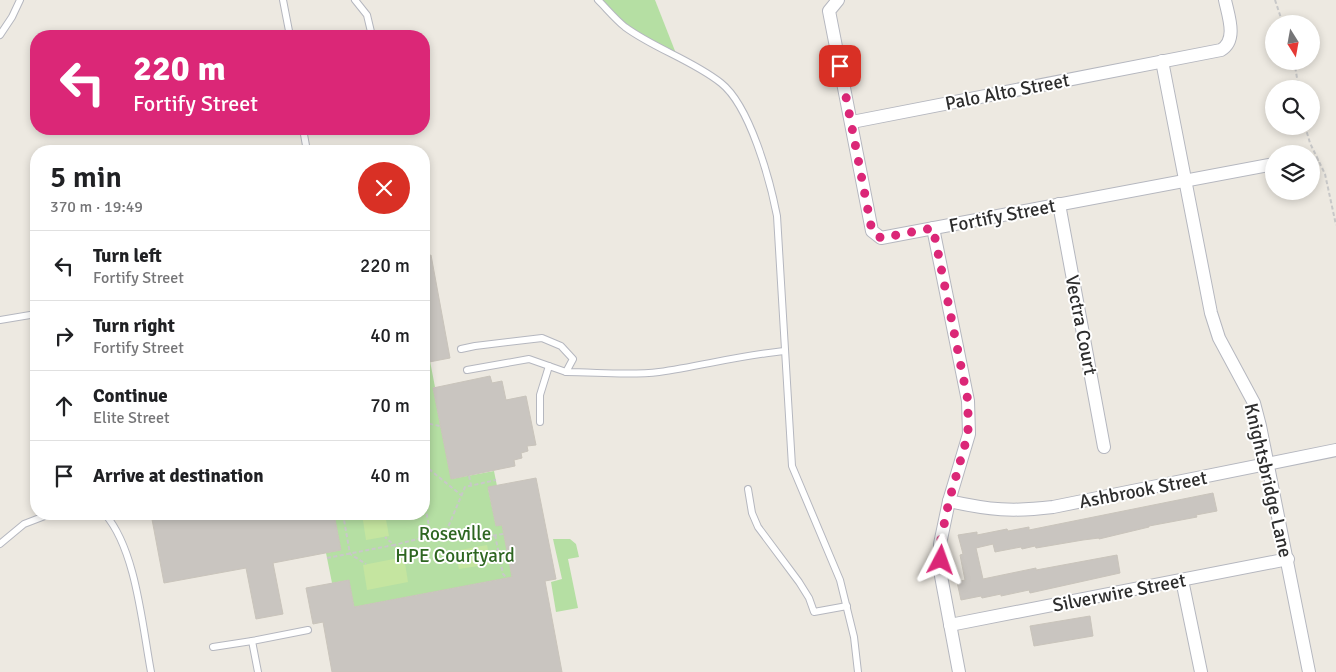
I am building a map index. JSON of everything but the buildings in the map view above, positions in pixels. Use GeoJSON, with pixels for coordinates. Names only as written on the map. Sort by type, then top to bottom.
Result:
{"type":"FeatureCollection","features":[{"type":"Feature","properties":{"kind":"street","name":"Fortify Street"},"geometry":{"type":"LineString","coordinates":[[838,0],[828,11],[852,122],[872,231],[881,238],[1265,166]]}},
{"type":"Feature","properties":{"kind":"street","name":"Palo Alto Street"},"geometry":{"type":"LineString","coordinates":[[852,122],[1221,50],[1227,46],[1231,33],[1225,0]]}},
{"type":"Feature","properties":{"kind":"street","name":"Knightsbridge Lane"},"geometry":{"type":"LineString","coordinates":[[1162,61],[1215,328],[1254,404],[1269,463],[1309,672]]}},
{"type":"Feature","properties":{"kind":"street","name":"Vectra Court"},"geometry":{"type":"LineString","coordinates":[[1059,204],[1104,447]]}},
{"type":"Feature","properties":{"kind":"street"},"geometry":{"type":"LineString","coordinates":[[933,228],[968,401],[968,434],[949,501],[940,544],[941,576],[959,672]]}},
{"type":"Feature","properties":{"kind":"street","name":"Ashbrook Street"},"geometry":{"type":"LineString","coordinates":[[949,501],[986,509],[1021,511],[1053,507],[1336,450]]}},
{"type":"Feature","properties":{"kind":"street","name":"Silverwire Street"},"geometry":{"type":"LineString","coordinates":[[950,625],[1288,559]]}},
{"type":"Feature","properties":{"kind":"street"},"geometry":{"type":"LineString","coordinates":[[1182,580],[1201,672]]}},
{"type":"Feature","properties":{"kind":"lane"},"geometry":{"type":"LineString","coordinates":[[0,35],[20,0]]}},
{"type":"Feature","properties":{"kind":"lane"},"geometry":{"type":"LineString","coordinates":[[283,0],[289,30]]}},
{"type":"Feature","properties":{"kind":"lane"},"geometry":{"type":"LineString","coordinates":[[355,0],[367,15],[371,30]]}},
{"type":"Feature","properties":{"kind":"lane"},"geometry":{"type":"LineString","coordinates":[[598,0],[626,27],[723,84],[735,98],[748,120],[774,198],[777,216],[792,466],[840,580],[854,637],[858,672]]}},
{"type":"Feature","properties":{"kind":"lane"},"geometry":{"type":"LineString","coordinates":[[0,320],[30,315]]}},
{"type":"Feature","properties":{"kind":"lane"},"geometry":{"type":"LineString","coordinates":[[461,349],[542,338],[561,346],[574,359],[566,372]]}},
{"type":"Feature","properties":{"kind":"lane"},"geometry":{"type":"LineString","coordinates":[[468,370],[529,359],[566,372],[657,372],[765,353],[785,352]]}},
{"type":"Feature","properties":{"kind":"lane"},"geometry":{"type":"LineString","coordinates":[[540,422],[540,395],[549,366]]}},
{"type":"Feature","properties":{"kind":"lane"},"geometry":{"type":"LineString","coordinates":[[748,489],[752,513],[758,527],[799,582],[809,598],[814,612],[847,606]]}},
{"type":"Feature","properties":{"kind":"lane"},"geometry":{"type":"LineString","coordinates":[[0,544],[24,524],[34,520]]}},
{"type":"Feature","properties":{"kind":"lane"},"geometry":{"type":"LineString","coordinates":[[110,520],[126,547],[151,672]]}},
{"type":"Feature","properties":{"kind":"lane"},"geometry":{"type":"LineString","coordinates":[[213,647],[308,630]]}},
{"type":"Feature","properties":{"kind":"lane"},"geometry":{"type":"LineString","coordinates":[[252,641],[258,672]]}},
{"type":"Feature","properties":{"kind":"path"},"geometry":{"type":"LineString","coordinates":[[1275,0],[1280,15]]}},
{"type":"Feature","properties":{"kind":"path"},"geometry":{"type":"LineString","coordinates":[[1320,162],[1325,174],[1336,225]]}},
{"type":"Feature","properties":{"kind":"path"},"geometry":{"type":"LineString","coordinates":[[430,424],[440,426]]}},
{"type":"Feature","properties":{"kind":"path"},"geometry":{"type":"LineString","coordinates":[[430,470],[461,495]]}},
{"type":"Feature","properties":{"kind":"path"},"geometry":{"type":"LineString","coordinates":[[469,476],[471,485]]}},
{"type":"Feature","properties":{"kind":"path"},"geometry":{"type":"LineString","coordinates":[[446,532],[465,486],[496,480]]}},
{"type":"Feature","properties":{"kind":"path"},"geometry":{"type":"LineString","coordinates":[[344,520],[350,554],[366,564]]}},
{"type":"Feature","properties":{"kind":"path"},"geometry":{"type":"LineString","coordinates":[[428,520],[431,536]]}},
{"type":"Feature","properties":{"kind":"path"},"geometry":{"type":"LineString","coordinates":[[327,558],[394,545],[446,532],[466,540],[504,534]]}},
{"type":"Feature","properties":{"kind":"path"},"geometry":{"type":"LineString","coordinates":[[496,535],[503,574],[508,578]]}},
{"type":"Feature","properties":{"kind":"path"},"geometry":{"type":"LineString","coordinates":[[385,536],[394,545],[401,558]]}},
{"type":"Feature","properties":{"kind":"green space"},"geometry":{"type":"Polygon","coordinates":[[[598,0],[655,0],[677,56],[626,27],[598,0]]]}},
{"type":"Feature","properties":{"kind":"green space","name":"Roseville HPE Courtyard"},"geometry":{"type":"Polygon","coordinates":[[[430,361],[435,387],[433,388],[451,479],[494,471],[497,486],[488,488],[496,526],[502,525],[512,577],[354,607],[349,580],[332,583],[326,553],[341,550],[335,520],[430,520],[430,361]]]}},
{"type":"Feature","properties":{"kind":"green space"},"geometry":{"type":"Polygon","coordinates":[[[363,520],[386,520],[389,536],[366,540],[363,520]]]}},
{"type":"Feature","properties":{"kind":"green space"},"geometry":{"type":"Polygon","coordinates":[[[553,539],[570,539],[576,544],[579,557],[568,559],[578,608],[556,612],[551,582],[562,579],[553,539]]]}},
{"type":"Feature","properties":{"kind":"green space"},"geometry":{"type":"Polygon","coordinates":[[[487,545],[491,564],[459,569],[455,551],[487,545]]]}},
{"type":"Feature","properties":{"kind":"green space"},"geometry":{"type":"Polygon","coordinates":[[[404,557],[408,582],[367,590],[363,565],[404,557]]]}},
{"type":"Feature","properties":{"kind":"route"},"geometry":{"type":"LineString","coordinates":[[840,66],[872,231],[881,238],[933,228],[968,401],[968,434],[949,501],[940,544],[941,560]]}}]}
